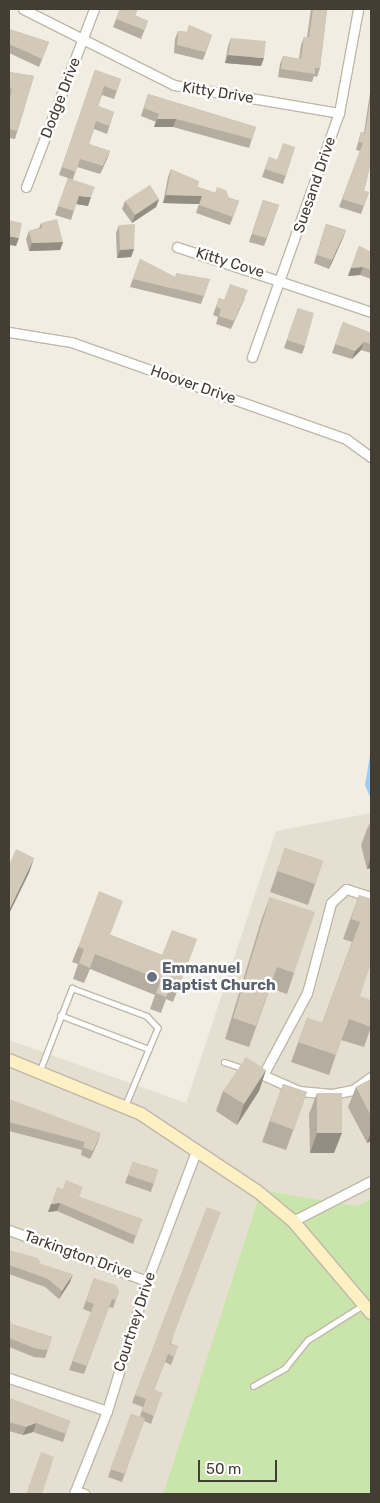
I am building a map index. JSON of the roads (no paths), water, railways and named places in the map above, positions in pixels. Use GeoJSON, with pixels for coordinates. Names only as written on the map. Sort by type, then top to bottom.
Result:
{"type":"FeatureCollection","features":[{"type":"Feature","properties":{"kind":"main road"},"geometry":{"type":"LineString","coordinates":[[9,1060],[125,1107],[197,1149],[293,1221],[367,1309]]}},
{"type":"Feature","properties":{"kind":"street","name":"Kitty Drive"},"geometry":{"type":"LineString","coordinates":[[23,9],[174,85],[339,113]]}},
{"type":"Feature","properties":{"kind":"street","name":"Dodge Drive"},"geometry":{"type":"LineString","coordinates":[[26,187],[94,9]]}},
{"type":"Feature","properties":{"kind":"street","name":"Suesand Drive"},"geometry":{"type":"LineString","coordinates":[[252,357],[284,279],[339,113],[358,9]]}},
{"type":"Feature","properties":{"kind":"street","name":"Kitty Cove"},"geometry":{"type":"LineString","coordinates":[[177,247],[284,279]]}},
{"type":"Feature","properties":{"kind":"street"},"geometry":{"type":"LineString","coordinates":[[284,279],[371,312]]}},
{"type":"Feature","properties":{"kind":"street","name":"Hoover Drive"},"geometry":{"type":"LineString","coordinates":[[9,332],[71,342],[346,439],[371,457]]}},
{"type":"Feature","properties":{"kind":"street"},"geometry":{"type":"LineString","coordinates":[[371,897],[346,889],[331,903],[306,993],[259,1074],[299,1091],[332,1094],[353,1090],[371,1077]]}},
{"type":"Feature","properties":{"kind":"street","name":"Courtney Drive"},"geometry":{"type":"LineString","coordinates":[[74,1493],[107,1411],[147,1281],[197,1149]]}},
{"type":"Feature","properties":{"kind":"street"},"geometry":{"type":"LineString","coordinates":[[293,1221],[371,1182]]}},
{"type":"Feature","properties":{"kind":"street","name":"Tarkington Drive"},"geometry":{"type":"LineString","coordinates":[[9,1230],[147,1281]]}},
{"type":"Feature","properties":{"kind":"street"},"geometry":{"type":"LineString","coordinates":[[9,1378],[107,1411]]}},
{"type":"Feature","properties":{"kind":"street"},"geometry":{"type":"LineString","coordinates":[[74,1493],[85,1494]]}},
{"type":"Feature","properties":{"kind":"lane"},"geometry":{"type":"LineString","coordinates":[[39,1072],[69,991],[76,988],[154,1020],[158,1028],[125,1107]]}},
{"type":"Feature","properties":{"kind":"lane"},"geometry":{"type":"LineString","coordinates":[[60,1015],[149,1049]]}},
{"type":"Feature","properties":{"kind":"lane"},"geometry":{"type":"LineString","coordinates":[[224,1062],[248,1070]]}},
{"type":"Feature","properties":{"kind":"lane"},"geometry":{"type":"LineString","coordinates":[[253,1386],[286,1368],[308,1340],[367,1309]]}},
{"type":"Feature","properties":{"kind":"water"},"geometry":{"type":"Polygon","coordinates":[[[371,749],[371,799],[365,785],[371,749]]]}},
{"type":"Feature","properties":{"kind":"place","name":"Emmanuel Baptist Church"},"geometry":{"type":"Point","coordinates":[152,977]}}]}
